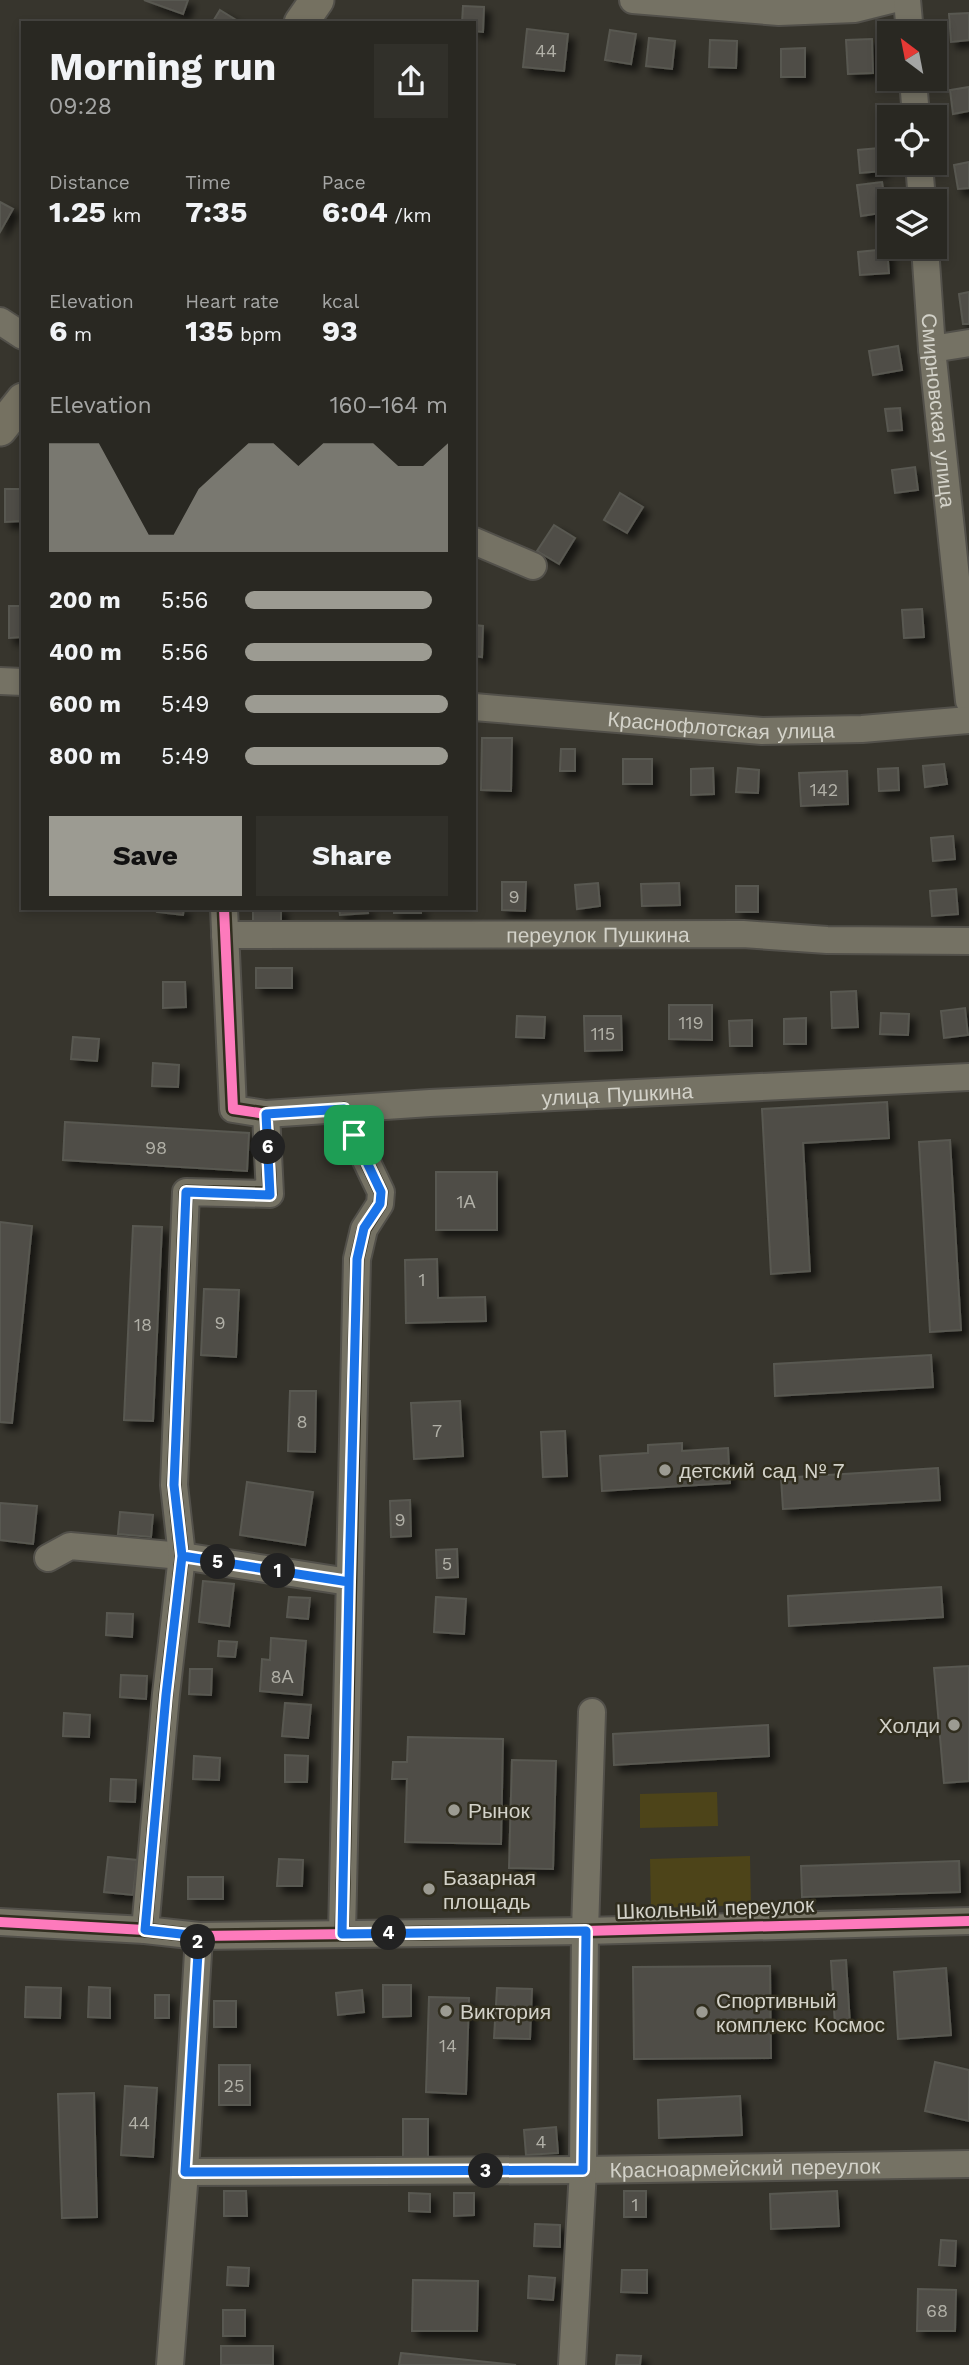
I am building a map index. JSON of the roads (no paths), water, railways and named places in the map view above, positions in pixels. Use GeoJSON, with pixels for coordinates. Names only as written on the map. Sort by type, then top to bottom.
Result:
{"type":"FeatureCollection","features":[{"type":"Feature","properties":{"kind":"main road"},"geometry":{"type":"LineString","coordinates":[[302,21],[317,0]]}},
{"type":"Feature","properties":{"kind":"main road"},"geometry":{"type":"LineString","coordinates":[[0,429],[21,403]]}},
{"type":"Feature","properties":{"kind":"street"},"geometry":{"type":"LineString","coordinates":[[633,0],[779,12],[855,9],[891,0]]}},
{"type":"Feature","properties":{"kind":"street"},"geometry":{"type":"LineString","coordinates":[[907,0],[909,21]]}},
{"type":"Feature","properties":{"kind":"street","name":"Смирновская улица"},"geometry":{"type":"LineString","coordinates":[[926,259],[932,349],[969,701]]}},
{"type":"Feature","properties":{"kind":"street"},"geometry":{"type":"LineString","coordinates":[[0,321],[21,335]]}},
{"type":"Feature","properties":{"kind":"street"},"geometry":{"type":"LineString","coordinates":[[932,349],[969,343]]}},
{"type":"Feature","properties":{"kind":"street"},"geometry":{"type":"LineString","coordinates":[[476,542],[533,566]]}},
{"type":"Feature","properties":{"kind":"street"},"geometry":{"type":"LineString","coordinates":[[0,681],[21,682]]}},
{"type":"Feature","properties":{"kind":"street","name":"Краснофлотская улица"},"geometry":{"type":"LineString","coordinates":[[476,707],[762,731],[862,729],[969,720]]}},
{"type":"Feature","properties":{"kind":"street"},"geometry":{"type":"LineString","coordinates":[[224,910],[225,935]]}},
{"type":"Feature","properties":{"kind":"street","name":"переулок Пушкина"},"geometry":{"type":"LineString","coordinates":[[225,935],[743,933],[827,940],[969,941]]}},
{"type":"Feature","properties":{"kind":"street","name":"улица Пушкина"},"geometry":{"type":"LineString","coordinates":[[225,935],[233,1108],[266,1114],[969,1077]]}},
{"type":"Feature","properties":{"kind":"street"},"geometry":{"type":"LineString","coordinates":[[342,1934],[357,1259],[364,1228],[380,1204],[381,1192],[344,1109]]}},
{"type":"Feature","properties":{"kind":"street"},"geometry":{"type":"LineString","coordinates":[[145,1930],[166,1695],[182,1556],[174,1485],[186,1192],[270,1195],[266,1114]]}},
{"type":"Feature","properties":{"kind":"street"},"geometry":{"type":"LineString","coordinates":[[48,1558],[70,1546],[182,1556],[349,1582]]}},
{"type":"Feature","properties":{"kind":"street"},"geometry":{"type":"LineString","coordinates":[[572,2365],[583,2170],[592,1712]]}},
{"type":"Feature","properties":{"kind":"street","name":"Школьный переулок"},"geometry":{"type":"LineString","coordinates":[[0,1922],[145,1930],[199,1936],[586,1931],[969,1921]]}},
{"type":"Feature","properties":{"kind":"street"},"geometry":{"type":"LineString","coordinates":[[170,2365],[199,1936]]}},
{"type":"Feature","properties":{"kind":"street","name":"Красноармейский переулок"},"geometry":{"type":"LineString","coordinates":[[185,2172],[969,2164]]}},
{"type":"Feature","properties":{"kind":"place","name":"детский сад № 7"},"geometry":{"type":"Point","coordinates":[665,1470]}},
{"type":"Feature","properties":{"kind":"place","name":"Холди"},"geometry":{"type":"Point","coordinates":[954,1725]}},
{"type":"Feature","properties":{"kind":"place","name":"Рынок"},"geometry":{"type":"Point","coordinates":[454,1810]}},
{"type":"Feature","properties":{"kind":"place","name":"Базарная площадь"},"geometry":{"type":"Point","coordinates":[429,1889]}},
{"type":"Feature","properties":{"kind":"place","name":"Виктория"},"geometry":{"type":"Point","coordinates":[446,2011]}},
{"type":"Feature","properties":{"kind":"place","name":"Спортивный комплекс Космос"},"geometry":{"type":"Point","coordinates":[702,2012]}}]}
